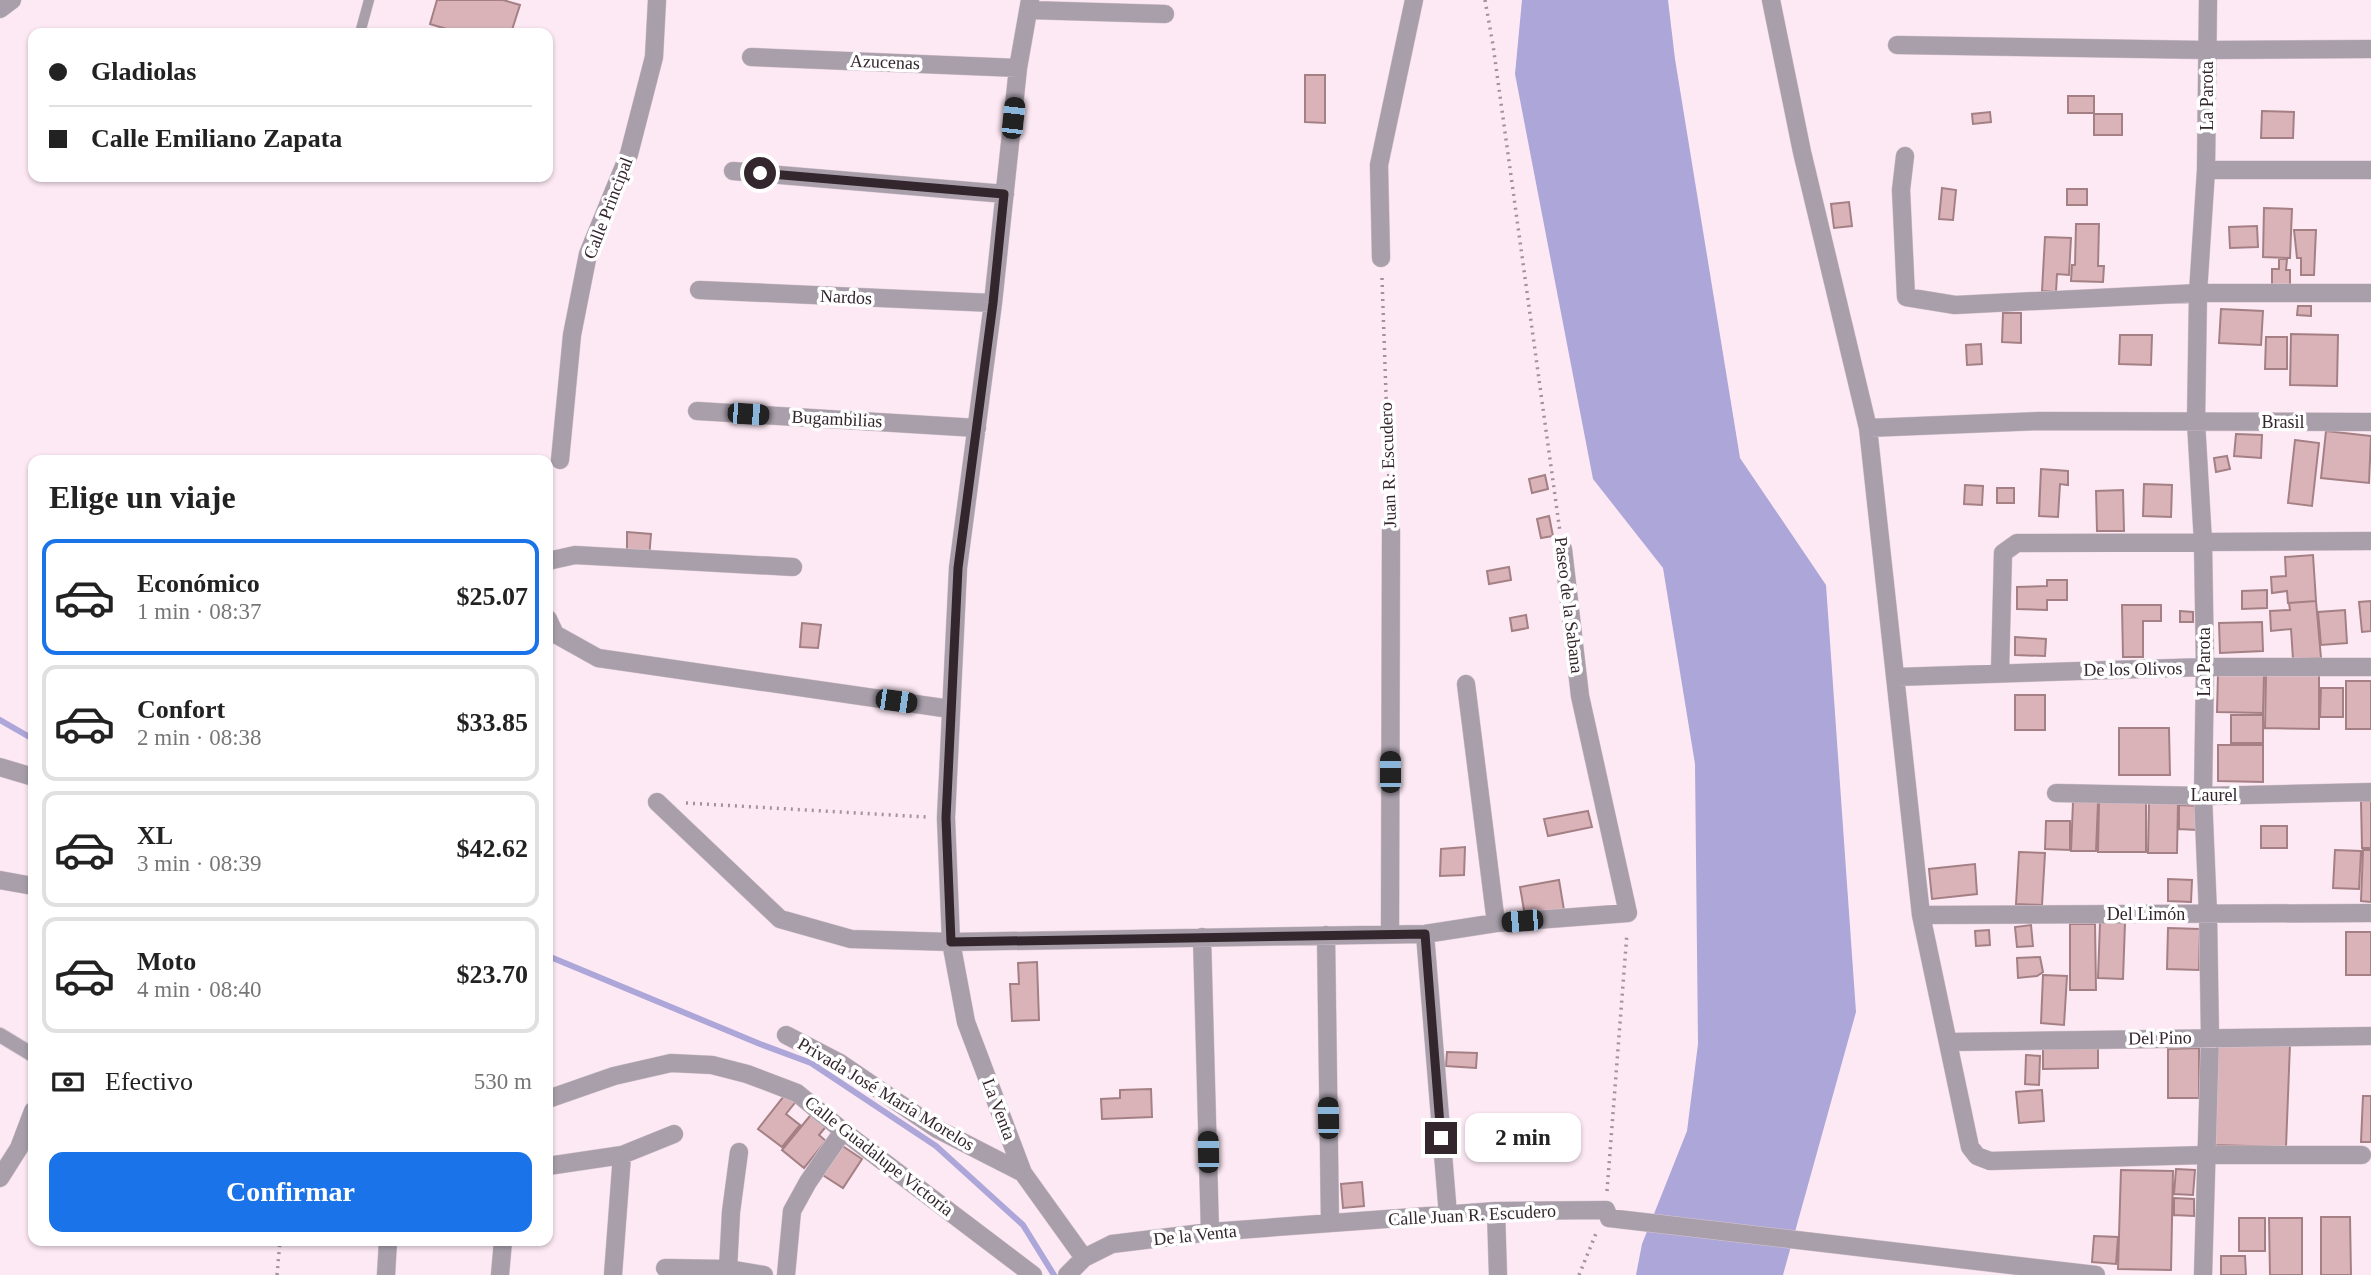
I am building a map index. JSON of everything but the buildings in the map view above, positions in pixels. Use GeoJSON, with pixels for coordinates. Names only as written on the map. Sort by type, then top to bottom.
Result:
{"type":"FeatureCollection","features":[{"type":"Feature","properties":{"kind":"street"},"geometry":{"type":"LineString","coordinates":[[0,9],[12,0]]}},
{"type":"Feature","properties":{"kind":"street","name":"Calle Principal"},"geometry":{"type":"LineString","coordinates":[[560,460],[572,335],[588,254],[629,153],[654,57],[657,0]]}},
{"type":"Feature","properties":{"kind":"street"},"geometry":{"type":"LineString","coordinates":[[1381,258],[1379,165],[1414,0]]}},
{"type":"Feature","properties":{"kind":"street"},"geometry":{"type":"LineString","coordinates":[[1770,0],[1802,152],[1868,428],[1921,915],[1970,1147],[1977,1156],[1990,1161],[2205,1155],[2362,1155]]}},
{"type":"Feature","properties":{"kind":"street","name":"La Parota"},"geometry":{"type":"LineString","coordinates":[[2203,1275],[2210,1037],[2203,796],[2203,542],[2196,422],[2198,293],[2206,170],[2208,0]]}},
{"type":"Feature","properties":{"kind":"street"},"geometry":{"type":"LineString","coordinates":[[1029,5],[1164,14]]}},
{"type":"Feature","properties":{"kind":"street","name":"La Venta"},"geometry":{"type":"LineString","coordinates":[[1029,5],[1018,68],[993,303],[958,568],[946,818],[951,942],[966,1022],[1023,1173],[1084,1258]]}},
{"type":"Feature","properties":{"kind":"street"},"geometry":{"type":"LineString","coordinates":[[1897,45],[2207,50],[2371,49]]}},
{"type":"Feature","properties":{"kind":"street","name":"Azucenas"},"geometry":{"type":"LineString","coordinates":[[751,57],[1018,68]]}},
{"type":"Feature","properties":{"kind":"street"},"geometry":{"type":"LineString","coordinates":[[1905,156],[1902,190],[1906,297],[1955,305],[2198,293],[2371,293]]}},
{"type":"Feature","properties":{"kind":"street"},"geometry":{"type":"LineString","coordinates":[[2206,170],[2371,170]]}},
{"type":"Feature","properties":{"kind":"street"},"geometry":{"type":"LineString","coordinates":[[733,171],[1004,194]]}},
{"type":"Feature","properties":{"kind":"street","name":"Nardos"},"geometry":{"type":"LineString","coordinates":[[699,290],[993,303]]}},
{"type":"Feature","properties":{"kind":"street","name":"Bugambilias"},"geometry":{"type":"LineString","coordinates":[[697,411],[977,428]]}},
{"type":"Feature","properties":{"kind":"street","name":"Brasil"},"geometry":{"type":"LineString","coordinates":[[1868,428],[2039,421],[2371,422]]}},
{"type":"Feature","properties":{"kind":"street","name":"Juan R. Escudero"},"geometry":{"type":"LineString","coordinates":[[1390,934],[1391,530]]}},
{"type":"Feature","properties":{"kind":"street"},"geometry":{"type":"LineString","coordinates":[[2000,672],[2003,553],[2017,543],[2371,541]]}},
{"type":"Feature","properties":{"kind":"street","name":"Paseo de la Sabana"},"geometry":{"type":"LineString","coordinates":[[1563,549],[1580,696],[1629,913]]}},
{"type":"Feature","properties":{"kind":"street"},"geometry":{"type":"LineString","coordinates":[[553,560],[575,555],[793,567]]}},
{"type":"Feature","properties":{"kind":"street"},"geometry":{"type":"LineString","coordinates":[[553,630],[555,634],[598,658],[950,709]]}},
{"type":"Feature","properties":{"kind":"street","name":"De los Olivos"},"geometry":{"type":"LineString","coordinates":[[1896,677],[2205,667],[2371,667]]}},
{"type":"Feature","properties":{"kind":"street"},"geometry":{"type":"LineString","coordinates":[[1466,684],[1496,923]]}},
{"type":"Feature","properties":{"kind":"street"},"geometry":{"type":"LineString","coordinates":[[0,766],[28,775]]}},
{"type":"Feature","properties":{"kind":"street","name":"Laurel"},"geometry":{"type":"LineString","coordinates":[[2056,793],[2203,796],[2371,792]]}},
{"type":"Feature","properties":{"kind":"street"},"geometry":{"type":"LineString","coordinates":[[657,802],[780,919],[851,939],[951,942],[1425,934],[1496,923],[1629,913]]}},
{"type":"Feature","properties":{"kind":"street"},"geometry":{"type":"LineString","coordinates":[[0,880],[28,885]]}},
{"type":"Feature","properties":{"kind":"street","name":"Del Limón"},"geometry":{"type":"LineString","coordinates":[[1921,915],[2371,913]]}},
{"type":"Feature","properties":{"kind":"street"},"geometry":{"type":"LineString","coordinates":[[1425,934],[1448,1214]]}},
{"type":"Feature","properties":{"kind":"street"},"geometry":{"type":"LineString","coordinates":[[1326,935],[1330,1223]]}},
{"type":"Feature","properties":{"kind":"street"},"geometry":{"type":"LineString","coordinates":[[1202,937],[1210,1232]]}},
{"type":"Feature","properties":{"kind":"street"},"geometry":{"type":"LineString","coordinates":[[0,1035],[28,1052]]}},
{"type":"Feature","properties":{"kind":"street","name":"Privada José María Morelos"},"geometry":{"type":"LineString","coordinates":[[786,1035],[841,1063],[937,1129],[1023,1173]]}},
{"type":"Feature","properties":{"kind":"street","name":"Del Pino"},"geometry":{"type":"LineString","coordinates":[[1949,1042],[2371,1036]]}},
{"type":"Feature","properties":{"kind":"street","name":"Calle Guadalupe Victoria"},"geometry":{"type":"LineString","coordinates":[[553,1097],[614,1076],[671,1063],[712,1065],[747,1074],[797,1093],[1033,1275]]}},
{"type":"Feature","properties":{"kind":"street"},"geometry":{"type":"LineString","coordinates":[[0,1178],[19,1147],[28,1124]]}},
{"type":"Feature","properties":{"kind":"street"},"geometry":{"type":"LineString","coordinates":[[786,1275],[792,1211],[843,1131]]}},
{"type":"Feature","properties":{"kind":"street"},"geometry":{"type":"LineString","coordinates":[[553,1166],[622,1154],[674,1134]]}},
{"type":"Feature","properties":{"kind":"street"},"geometry":{"type":"LineString","coordinates":[[728,1272],[731,1212],[739,1152]]}},
{"type":"Feature","properties":{"kind":"street"},"geometry":{"type":"LineString","coordinates":[[613,1275],[622,1154]]}},
{"type":"Feature","properties":{"kind":"street"},"geometry":{"type":"LineString","coordinates":[[1496,1211],[1498,1275]]}},
{"type":"Feature","properties":{"kind":"street","name":"Calle Juan R. Escudero"},"geometry":{"type":"LineString","coordinates":[[1330,1223],[1496,1211],[1607,1214],[1930,1257],[2096,1275]]}},
{"type":"Feature","properties":{"kind":"street","name":"De la Venta"},"geometry":{"type":"LineString","coordinates":[[1068,1274],[1084,1258],[1112,1244],[1210,1232],[1330,1223]]}},
{"type":"Feature","properties":{"kind":"street"},"geometry":{"type":"LineString","coordinates":[[386,1275],[388,1246]]}},
{"type":"Feature","properties":{"kind":"street"},"geometry":{"type":"LineString","coordinates":[[500,1275],[503,1246]]}},
{"type":"Feature","properties":{"kind":"street"},"geometry":{"type":"LineString","coordinates":[[665,1268],[764,1275]]}},
{"type":"Feature","properties":{"kind":"lane"},"geometry":{"type":"LineString","coordinates":[[361,28],[369,0]]}},
{"type":"Feature","properties":{"kind":"path","name":"Paseo de la Sabana"},"geometry":{"type":"LineString","coordinates":[[1485,0],[1563,549]]}},
{"type":"Feature","properties":{"kind":"path","name":"Juan R. Escudero"},"geometry":{"type":"LineString","coordinates":[[1381,258],[1391,530]]}},
{"type":"Feature","properties":{"kind":"path"},"geometry":{"type":"LineString","coordinates":[[657,802],[946,818]]}},
{"type":"Feature","properties":{"kind":"path"},"geometry":{"type":"LineString","coordinates":[[1579,1275],[1607,1214],[1629,913]]}},
{"type":"Feature","properties":{"kind":"path"},"geometry":{"type":"LineString","coordinates":[[277,1275],[280,1246]]}},
{"type":"Feature","properties":{"kind":"shaded area"},"geometry":{"type":"Polygon","coordinates":[[[1522,0],[1668,0],[1675,59],[1740,458],[1826,585],[1856,1012],[1783,1275],[1636,1275],[1642,1244],[1687,1131],[1698,1044],[1695,764],[1663,568],[1593,479],[1515,74],[1522,0]]]}},
{"type":"Feature","properties":{"kind":"waterway"},"geometry":{"type":"LineString","coordinates":[[0,720],[28,736]]}},
{"type":"Feature","properties":{"kind":"waterway"},"geometry":{"type":"LineString","coordinates":[[553,958],[811,1063],[936,1146],[1023,1225],[1054,1275]]}},
{"type":"Feature","properties":{"kind":"route"},"geometry":{"type":"LineString","coordinates":[[760,173],[1004,194],[993,303],[958,568],[946,818],[951,942],[1425,934],[1441,1138]]}}]}
